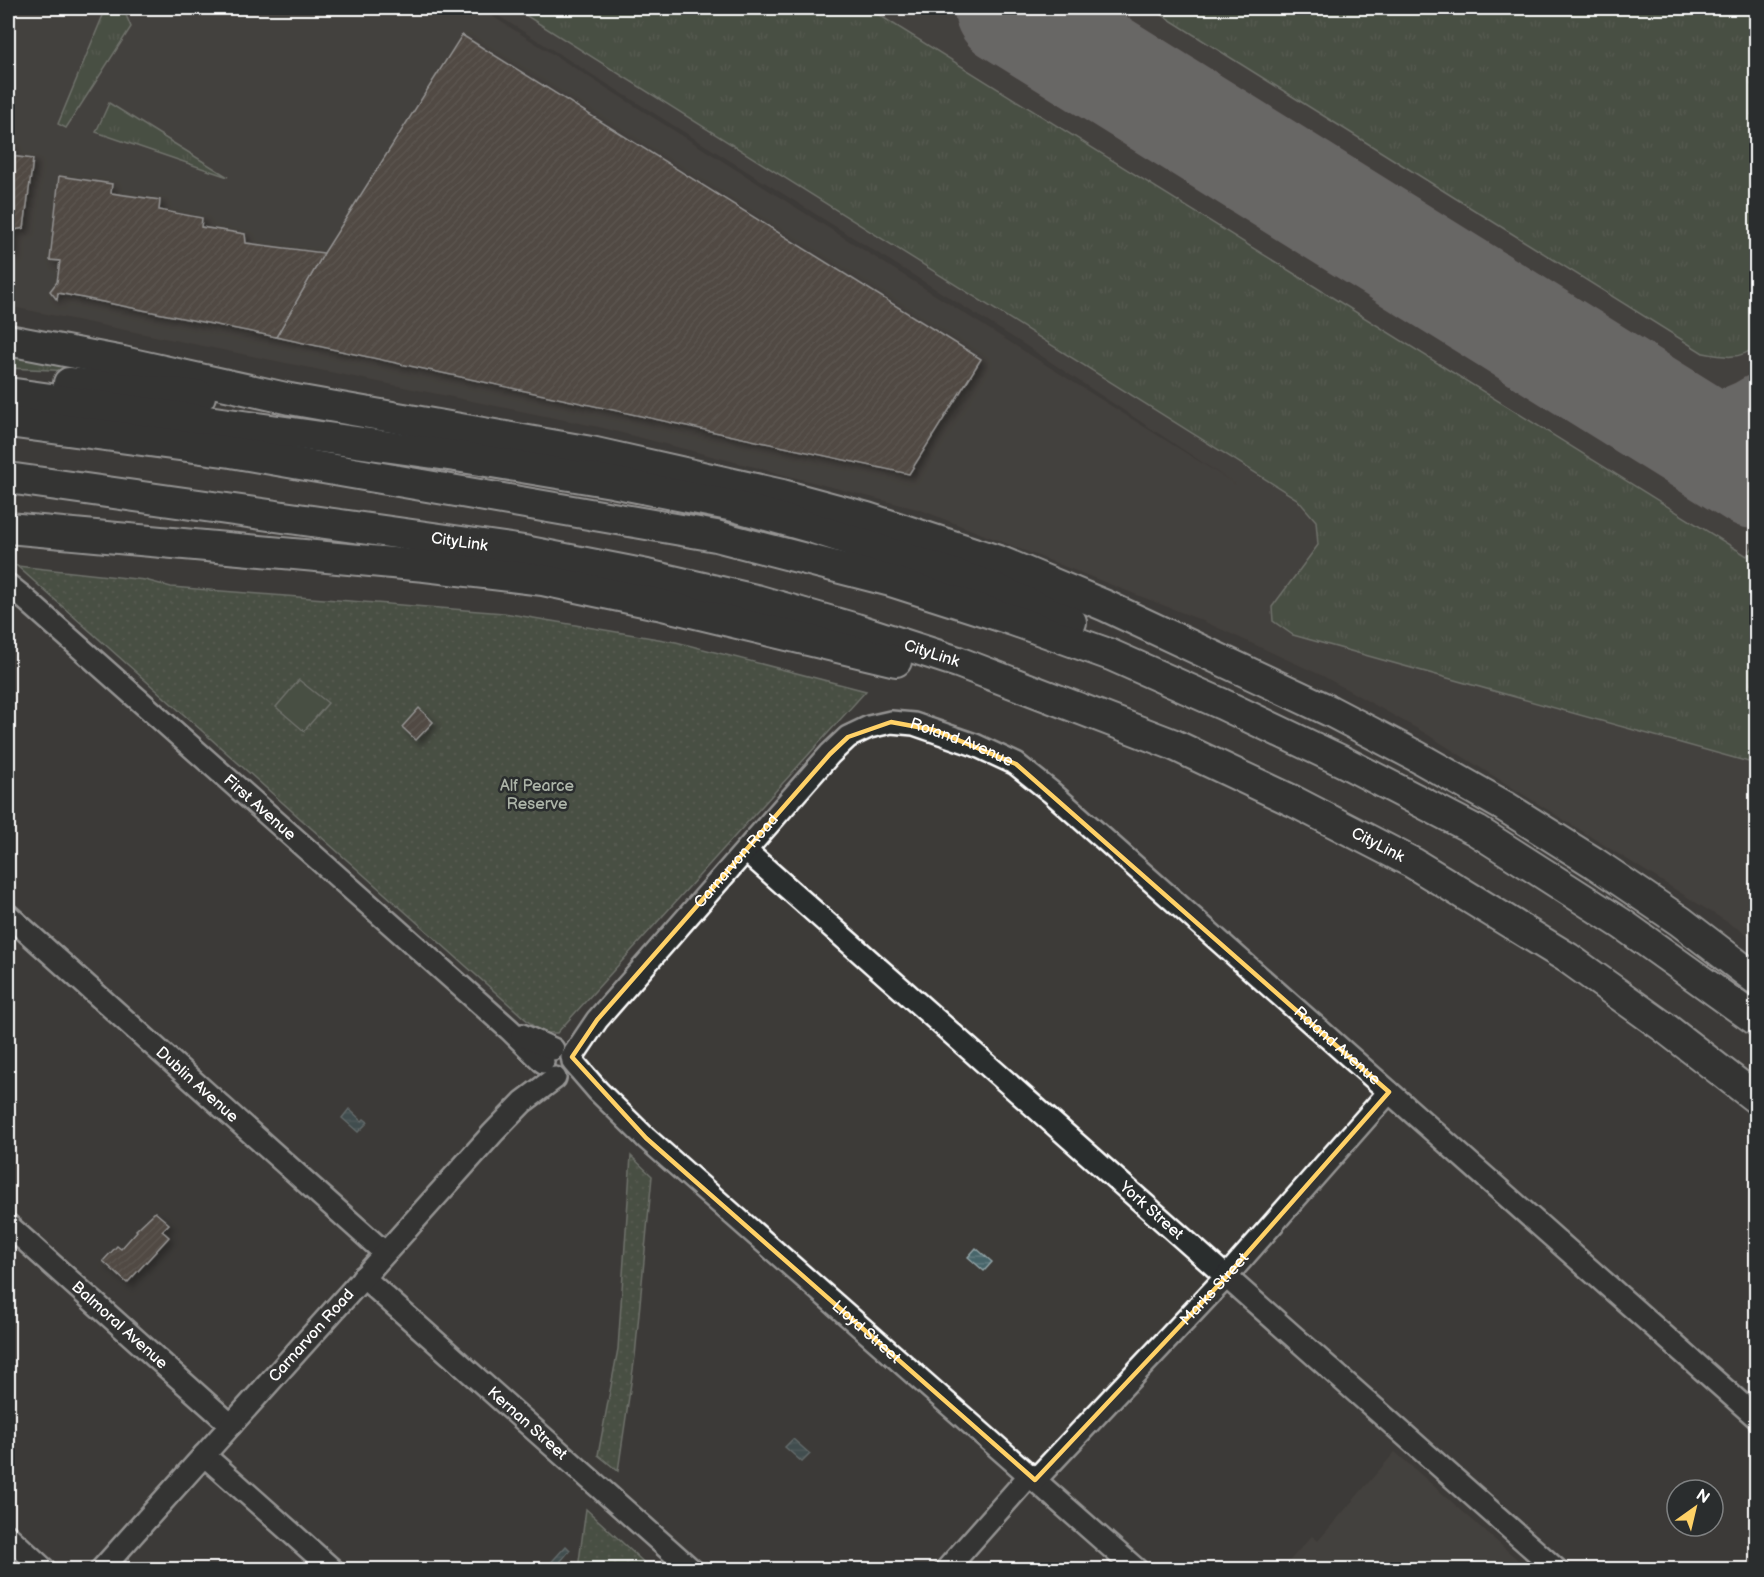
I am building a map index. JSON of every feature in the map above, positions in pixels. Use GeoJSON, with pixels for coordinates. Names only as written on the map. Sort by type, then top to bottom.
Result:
{"type":"FeatureCollection","features":[{"type":"Feature","properties":{"kind":"highway"},"geometry":{"type":"LineString","coordinates":[[8,340],[123,362],[290,399],[591,452],[782,495],[867,518],[1001,562],[1106,606],[1330,711],[1426,762],[1504,806],[1593,862],[1680,921],[1756,979]]}},
{"type":"Feature","properties":{"kind":"highway"},"geometry":{"type":"LineString","coordinates":[[8,379],[208,396],[290,399]]}},
{"type":"Feature","properties":{"kind":"highway"},"geometry":{"type":"LineString","coordinates":[[8,393],[462,457],[612,482],[734,506],[821,530],[987,585],[1095,634],[1222,704]]}},
{"type":"Feature","properties":{"kind":"highway"},"geometry":{"type":"LineString","coordinates":[[8,422],[231,452],[716,536],[891,581],[1013,620],[1111,655],[1222,704],[1344,762],[1477,831],[1622,924],[1756,1020]]}},
{"type":"Feature","properties":{"kind":"highway","name":"CityLink"},"geometry":{"type":"LineString","coordinates":[[8,478],[524,551],[647,575],[756,600],[958,662],[1172,744],[1293,801],[1413,863],[1568,958],[1664,1027],[1756,1098]]}},
{"type":"Feature","properties":{"kind":"highway"},"geometry":{"type":"LineString","coordinates":[[8,528],[425,566],[543,580],[658,604],[1062,701]]}},
{"type":"Feature","properties":{"kind":"street","name":"First Avenue"},"geometry":{"type":"LineString","coordinates":[[8,585],[510,1030],[558,1063]]}},
{"type":"Feature","properties":{"kind":"street","name":"Carnarvon Road"},"geometry":{"type":"LineString","coordinates":[[101,1569],[597,1020],[830,754],[848,737],[869,727],[891,722]]}},
{"type":"Feature","properties":{"kind":"street","name":"Roland Avenue"},"geometry":{"type":"LineString","coordinates":[[891,722],[914,724],[975,745],[1016,764],[1051,792],[1756,1417]]}},
{"type":"Feature","properties":{"kind":"street","name":"York Street"},"geometry":{"type":"LineString","coordinates":[[746,851],[1557,1569]]}},
{"type":"Feature","properties":{"kind":"street","name":"Dublin Avenue"},"geometry":{"type":"LineString","coordinates":[[8,915],[386,1253]]}},
{"type":"Feature","properties":{"kind":"street","name":"Lloyd Street"},"geometry":{"type":"LineString","coordinates":[[558,1063],[598,1090],[646,1138],[1137,1569]]}},
{"type":"Feature","properties":{"kind":"street","name":"Marks Street"},"geometry":{"type":"LineString","coordinates":[[946,1569],[1226,1277],[1389,1092]]}},
{"type":"Feature","properties":{"kind":"street","name":"Balmoral Avenue"},"geometry":{"type":"LineString","coordinates":[[8,1225],[231,1425]]}},
{"type":"Feature","properties":{"kind":"street","name":"Kernan Street"},"geometry":{"type":"LineString","coordinates":[[363,1278],[692,1569]]}},
{"type":"Feature","properties":{"kind":"street"},"geometry":{"type":"LineString","coordinates":[[204,1455],[333,1569]]}},
{"type":"Feature","properties":{"kind":"street"},"geometry":{"type":"LineString","coordinates":[[8,1536],[45,1569]]}},
{"type":"Feature","properties":{"kind":"highlighted area"},"geometry":{"type":"Polygon","coordinates":[[[891,722],[934,730],[1016,764],[1389,1092],[1226,1277],[1035,1480],[646,1138],[572,1057],[597,1020],[830,754],[848,737],[891,722]]]}},
{"type":"Feature","properties":{"kind":"shaded area"},"geometry":{"type":"Polygon","coordinates":[[[8,8],[479,8],[1235,484],[1022,343],[486,8],[1756,8],[1756,940],[1425,733],[1323,676],[1201,620],[921,510],[599,427],[8,306],[8,8]]]}},
{"type":"Feature","properties":{"kind":"shaded area"},"geometry":{"type":"Polygon","coordinates":[[[1395,1452],[1528,1569],[1282,1569],[1312,1536],[1318,1541],[1395,1452]]]}},
{"type":"Feature","properties":{"kind":"green space"},"geometry":{"type":"Polygon","coordinates":[[[106,8],[123,8],[131,27],[66,128],[58,124],[106,8]]]}},
{"type":"Feature","properties":{"kind":"green space"},"geometry":{"type":"Polygon","coordinates":[[[514,8],[868,8],[1747,556],[1756,542],[1756,764],[1293,635],[1273,621],[1272,607],[1318,545],[1316,521],[1297,499],[514,8]]]}},
{"type":"Feature","properties":{"kind":"green space"},"geometry":{"type":"Polygon","coordinates":[[[1151,8],[1747,8],[1756,27],[1756,347],[1737,356],[1703,353],[1151,8]]]}},
{"type":"Feature","properties":{"kind":"green space"},"geometry":{"type":"Polygon","coordinates":[[[109,103],[228,177],[96,132],[109,103]]]}},
{"type":"Feature","properties":{"kind":"green space"},"geometry":{"type":"Polygon","coordinates":[[[8,351],[73,362],[73,371],[8,368],[8,351]]]}},
{"type":"Feature","properties":{"kind":"green space","name":"Alf Pearce Reserve"},"geometry":{"type":"Polygon","coordinates":[[[17,566],[145,580],[171,587],[504,613],[676,642],[866,691],[557,1033],[541,1033],[17,566]]]}},
{"type":"Feature","properties":{"kind":"green space"},"geometry":{"type":"Polygon","coordinates":[[[299,680],[328,703],[304,731],[276,707],[299,680]]]}},
{"type":"Feature","properties":{"kind":"green space"},"geometry":{"type":"Polygon","coordinates":[[[631,1156],[652,1176],[635,1356],[618,1471],[598,1455],[618,1349],[631,1156]]]}},
{"type":"Feature","properties":{"kind":"green space"},"geometry":{"type":"Polygon","coordinates":[[[586,1509],[651,1569],[578,1569],[586,1509]]]}},
{"type":"Feature","properties":{"kind":"water"},"geometry":{"type":"Polygon","coordinates":[[[349,1109],[362,1121],[364,1119],[368,1122],[358,1132],[342,1118],[349,1109]]]}},
{"type":"Feature","properties":{"kind":"water"},"geometry":{"type":"Polygon","coordinates":[[[976,1248],[992,1262],[984,1271],[968,1257],[976,1248]]]}},
{"type":"Feature","properties":{"kind":"water"},"geometry":{"type":"Polygon","coordinates":[[[793,1439],[810,1454],[802,1462],[785,1447],[793,1439]]]}},
{"type":"Feature","properties":{"kind":"water"},"geometry":{"type":"Polygon","coordinates":[[[566,1546],[570,1550],[560,1562],[560,1569],[545,1569],[566,1546]]]}},
{"type":"Feature","properties":{"kind":"building"},"geometry":{"type":"Polygon","coordinates":[[[462,35],[981,359],[909,474],[276,337],[324,253],[462,35]]]}},
{"type":"Feature","properties":{"kind":"building"},"geometry":{"type":"Polygon","coordinates":[[[8,143],[12,144],[11,156],[33,159],[24,228],[14,230],[13,255],[8,254],[8,143]]]}},
{"type":"Feature","properties":{"kind":"building"},"geometry":{"type":"Polygon","coordinates":[[[59,176],[112,184],[111,193],[160,200],[159,210],[202,218],[201,227],[245,234],[246,243],[324,253],[276,337],[58,293],[57,300],[50,291],[57,282],[60,261],[50,260],[59,176]]]}},
{"type":"Feature","properties":{"kind":"building"},"geometry":{"type":"Polygon","coordinates":[[[419,708],[433,722],[416,740],[402,727],[419,708]]]}},
{"type":"Feature","properties":{"kind":"building"},"geometry":{"type":"Polygon","coordinates":[[[155,1212],[169,1224],[162,1231],[169,1237],[127,1283],[103,1261],[117,1246],[121,1249],[136,1230],[155,1212]]]}},
{"type":"Feature","properties":{"kind":"taxiway"},"geometry":{"type":"LineString","coordinates":[[1654,411],[1707,414],[1732,408],[1756,396]]}},
{"type":"Feature","properties":{"kind":"taxiway"},"geometry":{"type":"LineString","coordinates":[[1745,467],[1756,448]]}},
{"type":"Feature","properties":{"kind":"runway"},"geometry":{"type":"LineString","coordinates":[[1009,8],[1756,474]]}}]}
